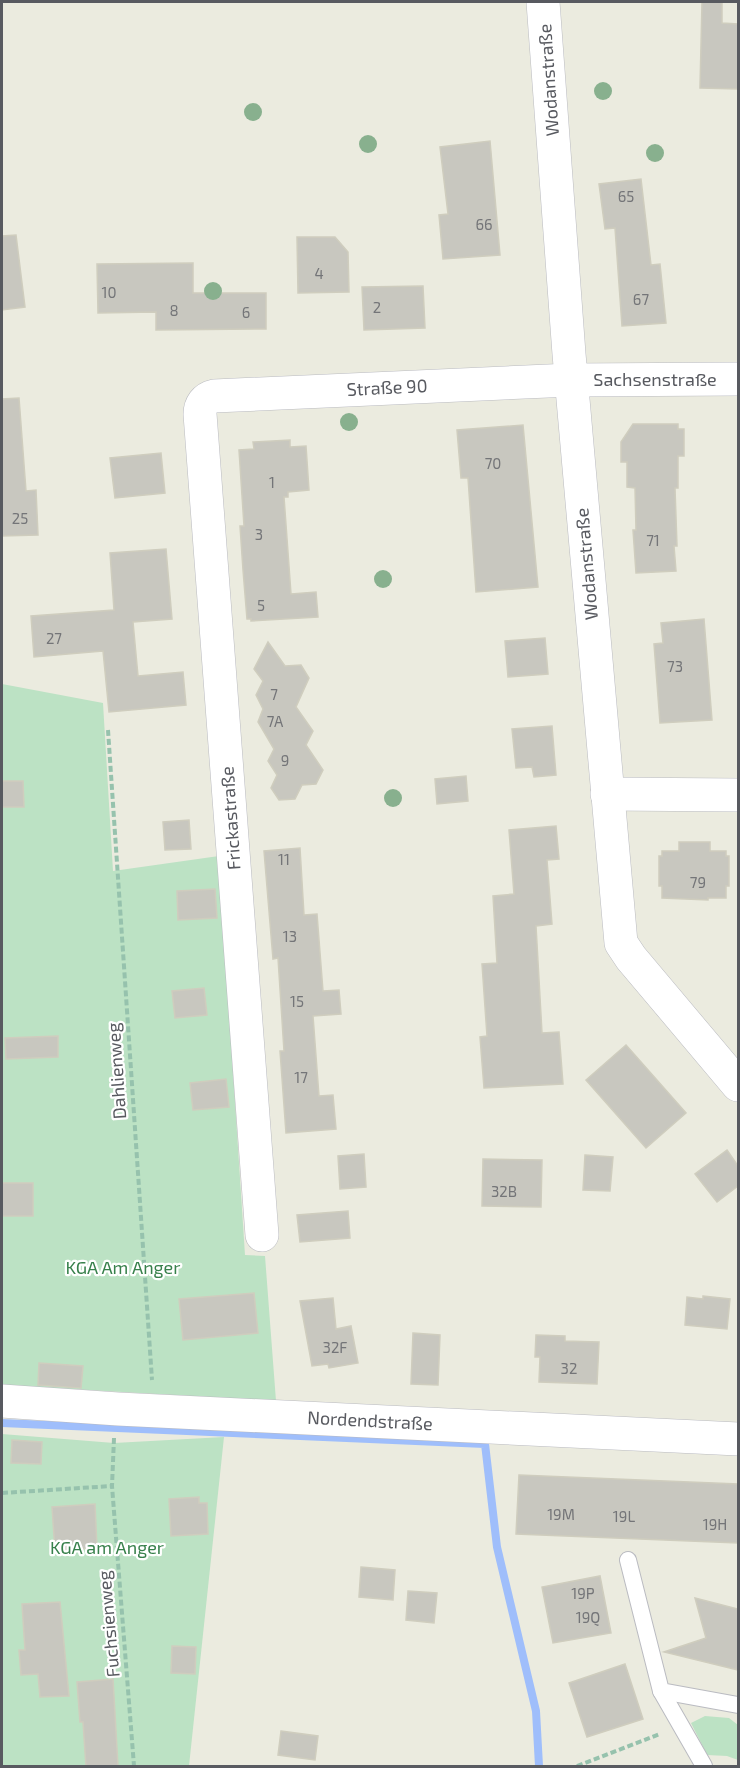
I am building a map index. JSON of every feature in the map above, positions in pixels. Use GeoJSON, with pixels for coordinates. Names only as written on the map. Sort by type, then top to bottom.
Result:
{"type":"FeatureCollection","features":[{"type":"Feature","properties":{"kind":"street","name":"Wodanstraße"},"geometry":{"type":"LineString","coordinates":[[543,2],[572,380],[621,943],[631,958],[738,1085]]}},
{"type":"Feature","properties":{"kind":"street","name":"Sachsenstraße"},"geometry":{"type":"LineString","coordinates":[[572,380],[738,379]]}},
{"type":"Feature","properties":{"kind":"street","name":"Straße 90"},"geometry":{"type":"LineString","coordinates":[[204,401],[214,396],[572,380]]}},
{"type":"Feature","properties":{"kind":"street","name":"Frickastraße"},"geometry":{"type":"LineString","coordinates":[[204,401],[200,414],[262,1235]]}},
{"type":"Feature","properties":{"kind":"street"},"geometry":{"type":"LineString","coordinates":[[607,794],[738,795]]}},
{"type":"Feature","properties":{"kind":"street","name":"Nordendstraße"},"geometry":{"type":"LineString","coordinates":[[2,1401],[151,1411],[738,1439]]}},
{"type":"Feature","properties":{"kind":"lane"},"geometry":{"type":"LineString","coordinates":[[628,1560],[660,1691],[704,1767]]}},
{"type":"Feature","properties":{"kind":"lane"},"geometry":{"type":"LineString","coordinates":[[660,1691],[738,1705]]}},
{"type":"Feature","properties":{"kind":"path","name":"Dahlienweg"},"geometry":{"type":"LineString","coordinates":[[108,730],[153,1393],[151,1411]]}},
{"type":"Feature","properties":{"kind":"path","name":"Fuchsienweg"},"geometry":{"type":"LineString","coordinates":[[114,1443],[112,1486],[134,1767]]}},
{"type":"Feature","properties":{"kind":"path"},"geometry":{"type":"LineString","coordinates":[[2,1493],[112,1486]]}},
{"type":"Feature","properties":{"kind":"path"},"geometry":{"type":"LineString","coordinates":[[577,1767],[680,1726]]}},
{"type":"Feature","properties":{"kind":"green space","name":"KGA Am Anger"},"geometry":{"type":"Polygon","coordinates":[[[2,684],[103,703],[113,871],[219,856],[245,1255],[265,1256],[276,1401],[2,1385],[2,684]]]}},
{"type":"Feature","properties":{"kind":"green space","name":"KGA am Anger"},"geometry":{"type":"Polygon","coordinates":[[[2,1434],[114,1443],[224,1437],[189,1766],[2,1766],[2,1434]]]}},
{"type":"Feature","properties":{"kind":"green space"},"geometry":{"type":"Polygon","coordinates":[[[705,1716],[729,1718],[738,1725],[738,1760],[727,1756],[707,1755],[691,1723],[705,1716]]]}},
{"type":"Feature","properties":{"kind":"building"},"geometry":{"type":"Polygon","coordinates":[[[702,2],[722,2],[722,23],[738,24],[738,89],[700,88],[702,2]]]}},
{"type":"Feature","properties":{"kind":"building"},"geometry":{"type":"Polygon","coordinates":[[[490,141],[500,255],[443,259],[439,215],[448,214],[440,147],[490,141]]]}},
{"type":"Feature","properties":{"kind":"building"},"geometry":{"type":"Polygon","coordinates":[[[641,179],[651,265],[660,264],[666,323],[622,326],[615,228],[605,229],[599,184],[641,179]]]}},
{"type":"Feature","properties":{"kind":"building"},"geometry":{"type":"Polygon","coordinates":[[[16,235],[25,307],[2,310],[2,236],[16,235]]]}},
{"type":"Feature","properties":{"kind":"building"},"geometry":{"type":"Polygon","coordinates":[[[297,237],[335,237],[348,252],[349,292],[298,293],[297,237]]]}},
{"type":"Feature","properties":{"kind":"building"},"geometry":{"type":"Polygon","coordinates":[[[193,263],[193,293],[266,293],[266,329],[156,330],[156,312],[98,313],[97,264],[193,263]]]}},
{"type":"Feature","properties":{"kind":"building"},"geometry":{"type":"Polygon","coordinates":[[[423,286],[425,328],[364,330],[362,287],[423,286]]]}},
{"type":"Feature","properties":{"kind":"building"},"geometry":{"type":"Polygon","coordinates":[[[19,398],[26,491],[36,490],[38,535],[2,536],[2,399],[19,398]]]}},
{"type":"Feature","properties":{"kind":"building"},"geometry":{"type":"Polygon","coordinates":[[[633,424],[678,424],[678,429],[684,429],[684,456],[678,456],[678,488],[675,488],[676,571],[636,573],[633,530],[636,530],[635,488],[627,487],[627,462],[621,462],[621,442],[633,424]]]}},
{"type":"Feature","properties":{"kind":"building"},"geometry":{"type":"Polygon","coordinates":[[[523,425],[538,587],[476,592],[468,478],[461,478],[457,430],[523,425]]]}},
{"type":"Feature","properties":{"kind":"building"},"geometry":{"type":"Polygon","coordinates":[[[290,440],[290,447],[306,446],[309,490],[288,492],[288,497],[284,497],[291,594],[316,592],[318,617],[251,621],[247,619],[243,570],[240,526],[244,526],[239,450],[254,449],[253,442],[290,440]]]}},
{"type":"Feature","properties":{"kind":"building"},"geometry":{"type":"Polygon","coordinates":[[[161,453],[165,493],[115,498],[110,458],[161,453]]]}},
{"type":"Feature","properties":{"kind":"building"},"geometry":{"type":"Polygon","coordinates":[[[166,549],[172,619],[133,622],[138,676],[183,672],[186,705],[109,712],[103,651],[34,657],[31,616],[114,610],[110,553],[166,549]]]}},
{"type":"Feature","properties":{"kind":"building"},"geometry":{"type":"Polygon","coordinates":[[[704,619],[712,720],[660,723],[654,644],[663,643],[661,623],[704,619]]]}},
{"type":"Feature","properties":{"kind":"building"},"geometry":{"type":"Polygon","coordinates":[[[545,638],[548,674],[508,677],[505,641],[545,638]]]}},
{"type":"Feature","properties":{"kind":"building"},"geometry":{"type":"Polygon","coordinates":[[[268,642],[285,666],[301,665],[309,678],[296,707],[313,731],[306,745],[323,770],[316,784],[302,785],[295,799],[279,800],[271,788],[277,775],[268,761],[274,749],[258,722],[263,709],[256,695],[263,681],[254,669],[268,642]]]}},
{"type":"Feature","properties":{"kind":"building"},"geometry":{"type":"Polygon","coordinates":[[[552,726],[556,775],[534,777],[532,767],[516,768],[512,729],[552,726]]]}},
{"type":"Feature","properties":{"kind":"building"},"geometry":{"type":"Polygon","coordinates":[[[466,776],[468,801],[437,804],[435,779],[466,776]]]}},
{"type":"Feature","properties":{"kind":"building"},"geometry":{"type":"Polygon","coordinates":[[[2,781],[23,781],[24,807],[2,807],[2,781]]]}},
{"type":"Feature","properties":{"kind":"building"},"geometry":{"type":"Polygon","coordinates":[[[189,820],[191,849],[165,850],[163,822],[189,820]]]}},
{"type":"Feature","properties":{"kind":"building"},"geometry":{"type":"Polygon","coordinates":[[[556,826],[559,859],[547,860],[552,924],[536,926],[542,1033],[559,1032],[563,1084],[484,1088],[480,1037],[487,1036],[482,964],[497,963],[493,896],[514,894],[509,830],[556,826]]]}},
{"type":"Feature","properties":{"kind":"building"},"geometry":{"type":"Polygon","coordinates":[[[679,842],[710,842],[710,851],[726,851],[726,856],[729,856],[729,886],[726,886],[726,898],[708,898],[708,900],[662,898],[662,886],[659,886],[659,856],[662,856],[662,851],[679,851],[679,842]]]}},
{"type":"Feature","properties":{"kind":"building"},"geometry":{"type":"Polygon","coordinates":[[[300,848],[304,915],[317,914],[323,991],[339,990],[341,1014],[313,1016],[319,1096],[333,1095],[336,1129],[286,1133],[280,1051],[284,1051],[278,958],[273,959],[264,851],[300,848]]]}},
{"type":"Feature","properties":{"kind":"building"},"geometry":{"type":"Polygon","coordinates":[[[215,889],[217,918],[178,920],[177,891],[215,889]]]}},
{"type":"Feature","properties":{"kind":"building"},"geometry":{"type":"Polygon","coordinates":[[[204,988],[207,1015],[175,1018],[172,991],[204,988]]]}},
{"type":"Feature","properties":{"kind":"building"},"geometry":{"type":"Polygon","coordinates":[[[58,1036],[58,1057],[6,1059],[5,1038],[58,1036]]]}},
{"type":"Feature","properties":{"kind":"building"},"geometry":{"type":"Polygon","coordinates":[[[626,1045],[686,1113],[646,1148],[586,1080],[626,1045]]]}},
{"type":"Feature","properties":{"kind":"building"},"geometry":{"type":"Polygon","coordinates":[[[226,1079],[229,1107],[193,1110],[190,1083],[226,1079]]]}},
{"type":"Feature","properties":{"kind":"building"},"geometry":{"type":"Polygon","coordinates":[[[727,1150],[738,1166],[738,1186],[717,1202],[695,1174],[727,1150]]]}},
{"type":"Feature","properties":{"kind":"building"},"geometry":{"type":"Polygon","coordinates":[[[364,1154],[366,1187],[340,1189],[338,1156],[364,1154]]]}},
{"type":"Feature","properties":{"kind":"building"},"geometry":{"type":"Polygon","coordinates":[[[585,1155],[613,1157],[610,1191],[583,1190],[585,1155]]]}},
{"type":"Feature","properties":{"kind":"building"},"geometry":{"type":"Polygon","coordinates":[[[483,1159],[542,1160],[541,1207],[482,1206],[483,1159]]]}},
{"type":"Feature","properties":{"kind":"building"},"geometry":{"type":"Polygon","coordinates":[[[2,1183],[33,1183],[33,1216],[2,1216],[2,1183]]]}},
{"type":"Feature","properties":{"kind":"building"},"geometry":{"type":"Polygon","coordinates":[[[348,1211],[350,1238],[300,1242],[297,1215],[348,1211]]]}},
{"type":"Feature","properties":{"kind":"building"},"geometry":{"type":"Polygon","coordinates":[[[254,1293],[258,1333],[183,1340],[179,1299],[254,1293]]]}},
{"type":"Feature","properties":{"kind":"building"},"geometry":{"type":"Polygon","coordinates":[[[703,1296],[730,1299],[727,1329],[685,1325],[687,1297],[703,1299],[703,1296]]]}},
{"type":"Feature","properties":{"kind":"building"},"geometry":{"type":"Polygon","coordinates":[[[333,1298],[336,1329],[351,1326],[358,1363],[329,1368],[328,1364],[312,1366],[300,1301],[333,1298]]]}},
{"type":"Feature","properties":{"kind":"building"},"geometry":{"type":"Polygon","coordinates":[[[413,1333],[440,1335],[438,1385],[411,1384],[413,1333]]]}},
{"type":"Feature","properties":{"kind":"building"},"geometry":{"type":"Polygon","coordinates":[[[536,1335],[565,1336],[565,1341],[599,1342],[597,1384],[539,1382],[540,1357],[535,1357],[536,1335]]]}},
{"type":"Feature","properties":{"kind":"building"},"geometry":{"type":"Polygon","coordinates":[[[39,1363],[83,1366],[81,1388],[38,1385],[39,1363]]]}},
{"type":"Feature","properties":{"kind":"building"},"geometry":{"type":"Polygon","coordinates":[[[12,1440],[42,1442],[41,1464],[11,1463],[12,1440]]]}},
{"type":"Feature","properties":{"kind":"building"},"geometry":{"type":"Polygon","coordinates":[[[519,1475],[738,1484],[738,1543],[516,1534],[519,1475]]]}},
{"type":"Feature","properties":{"kind":"building"},"geometry":{"type":"Polygon","coordinates":[[[199,1497],[199,1503],[207,1503],[208,1534],[171,1536],[169,1499],[199,1497]]]}},
{"type":"Feature","properties":{"kind":"building"},"geometry":{"type":"Polygon","coordinates":[[[95,1504],[97,1548],[55,1551],[52,1507],[95,1504]]]}},
{"type":"Feature","properties":{"kind":"building"},"geometry":{"type":"Polygon","coordinates":[[[361,1567],[395,1570],[393,1600],[359,1597],[361,1567]]]}},
{"type":"Feature","properties":{"kind":"building"},"geometry":{"type":"Polygon","coordinates":[[[600,1576],[611,1633],[553,1643],[542,1587],[600,1576]]]}},
{"type":"Feature","properties":{"kind":"building"},"geometry":{"type":"Polygon","coordinates":[[[408,1591],[437,1593],[434,1623],[406,1620],[408,1591]]]}},
{"type":"Feature","properties":{"kind":"building"},"geometry":{"type":"Polygon","coordinates":[[[695,1598],[738,1609],[738,1670],[664,1652],[706,1638],[695,1598]]]}},
{"type":"Feature","properties":{"kind":"building"},"geometry":{"type":"Polygon","coordinates":[[[60,1602],[69,1696],[40,1697],[38,1674],[21,1675],[19,1650],[25,1650],[22,1604],[60,1602]]]}},
{"type":"Feature","properties":{"kind":"building"},"geometry":{"type":"Polygon","coordinates":[[[172,1646],[196,1647],[195,1674],[171,1673],[172,1646]]]}},
{"type":"Feature","properties":{"kind":"building"},"geometry":{"type":"Polygon","coordinates":[[[625,1664],[643,1719],[587,1737],[569,1683],[625,1664]]]}},
{"type":"Feature","properties":{"kind":"building"},"geometry":{"type":"Polygon","coordinates":[[[113,1679],[118,1766],[86,1767],[77,1682],[113,1679]]]}},
{"type":"Feature","properties":{"kind":"building"},"geometry":{"type":"Polygon","coordinates":[[[281,1731],[318,1736],[315,1760],[278,1755],[281,1731]]]}},
{"type":"Feature","properties":{"kind":"waterway"},"geometry":{"type":"LineString","coordinates":[[2,1423],[485,1444],[497,1547],[536,1711],[539,1766]]}}]}
